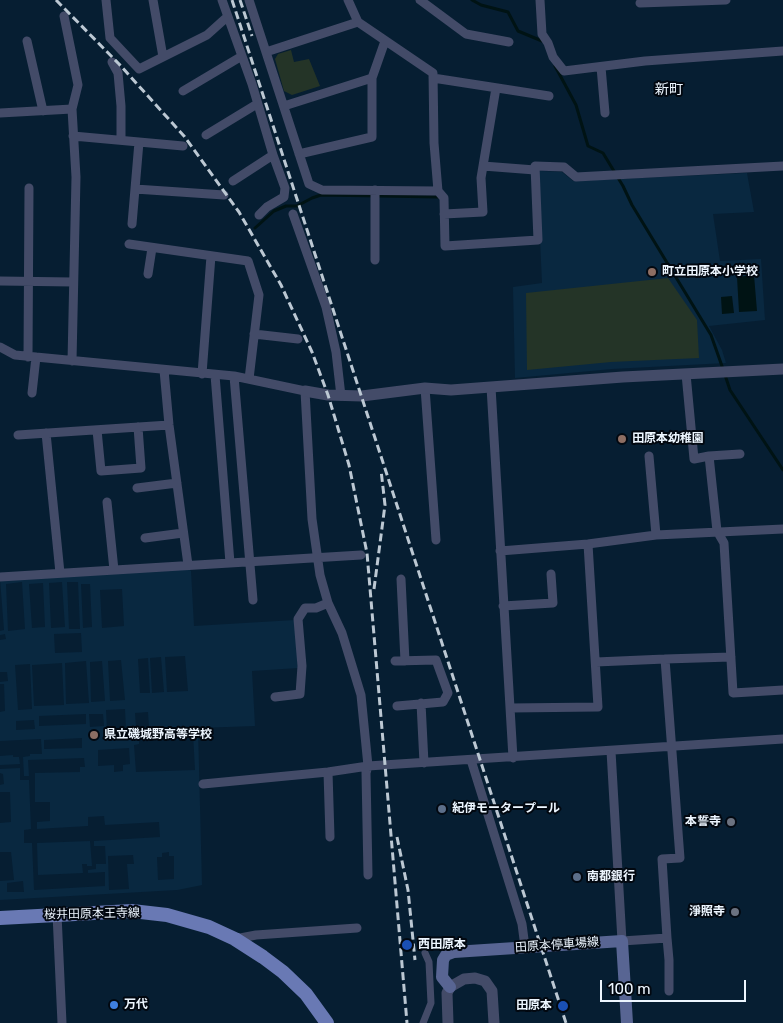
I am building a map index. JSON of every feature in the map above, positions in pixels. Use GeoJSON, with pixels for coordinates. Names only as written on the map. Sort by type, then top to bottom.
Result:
{"type":"FeatureCollection","features":[{"type":"Feature","properties":{"kind":"main road","name":"桜井田原本王寺線"},"geometry":{"type":"LineString","coordinates":[[0,918],[132,911],[166,915],[209,927],[235,939],[264,957],[283,972],[306,994],[327,1023]]}},
{"type":"Feature","properties":{"kind":"main road","name":"田原本停車場線"},"geometry":{"type":"LineString","coordinates":[[450,987],[442,977],[443,960],[446,955],[454,952],[622,941]]}},
{"type":"Feature","properties":{"kind":"main road"},"geometry":{"type":"LineString","coordinates":[[622,941],[627,1023]]}},
{"type":"Feature","properties":{"kind":"street"},"geometry":{"type":"LineString","coordinates":[[106,0],[110,38],[138,69],[207,35],[227,17]]}},
{"type":"Feature","properties":{"kind":"street"},"geometry":{"type":"LineString","coordinates":[[153,0],[163,57]]}},
{"type":"Feature","properties":{"kind":"street"},"geometry":{"type":"LineString","coordinates":[[222,0],[252,84],[285,188],[284,197],[267,207],[259,215]]}},
{"type":"Feature","properties":{"kind":"street"},"geometry":{"type":"LineString","coordinates":[[249,0],[309,184],[322,190],[375,194],[438,191]]}},
{"type":"Feature","properties":{"kind":"street"},"geometry":{"type":"LineString","coordinates":[[348,0],[358,22],[433,73],[434,143],[438,191],[444,198],[445,246],[538,240],[535,166],[564,167],[576,177],[783,166]]}},
{"type":"Feature","properties":{"kind":"street"},"geometry":{"type":"LineString","coordinates":[[420,0],[466,34],[510,42]]}},
{"type":"Feature","properties":{"kind":"street"},"geometry":{"type":"LineString","coordinates":[[540,0],[542,34],[548,43],[553,57],[564,71],[644,61],[783,51]]}},
{"type":"Feature","properties":{"kind":"street"},"geometry":{"type":"LineString","coordinates":[[640,3],[726,0]]}},
{"type":"Feature","properties":{"kind":"street"},"geometry":{"type":"LineString","coordinates":[[64,16],[78,85],[72,109],[72,136],[76,177],[72,361]]}},
{"type":"Feature","properties":{"kind":"street"},"geometry":{"type":"LineString","coordinates":[[266,52],[358,22]]}},
{"type":"Feature","properties":{"kind":"street"},"geometry":{"type":"LineString","coordinates":[[299,154],[372,137],[372,78],[385,41]]}},
{"type":"Feature","properties":{"kind":"street"},"geometry":{"type":"LineString","coordinates":[[27,42],[43,111]]}},
{"type":"Feature","properties":{"kind":"street"},"geometry":{"type":"LineString","coordinates":[[183,91],[242,56]]}},
{"type":"Feature","properties":{"kind":"street"},"geometry":{"type":"LineString","coordinates":[[112,62],[118,73],[121,106],[121,140]]}},
{"type":"Feature","properties":{"kind":"street"},"geometry":{"type":"LineString","coordinates":[[601,67],[605,113]]}},
{"type":"Feature","properties":{"kind":"street"},"geometry":{"type":"LineString","coordinates":[[284,106],[372,78]]}},
{"type":"Feature","properties":{"kind":"street"},"geometry":{"type":"LineString","coordinates":[[433,78],[549,96]]}},
{"type":"Feature","properties":{"kind":"street"},"geometry":{"type":"LineString","coordinates":[[444,214],[482,212],[481,178],[496,88]]}},
{"type":"Feature","properties":{"kind":"street"},"geometry":{"type":"LineString","coordinates":[[206,135],[257,104]]}},
{"type":"Feature","properties":{"kind":"street"},"geometry":{"type":"LineString","coordinates":[[0,113],[72,109]]}},
{"type":"Feature","properties":{"kind":"street"},"geometry":{"type":"LineString","coordinates":[[72,136],[183,146]]}},
{"type":"Feature","properties":{"kind":"street"},"geometry":{"type":"LineString","coordinates":[[132,224],[139,142]]}},
{"type":"Feature","properties":{"kind":"street"},"geometry":{"type":"LineString","coordinates":[[234,181],[273,155]]}},
{"type":"Feature","properties":{"kind":"street"},"geometry":{"type":"LineString","coordinates":[[483,166],[535,170]]}},
{"type":"Feature","properties":{"kind":"street"},"geometry":{"type":"LineString","coordinates":[[29,188],[28,281],[32,394]]}},
{"type":"Feature","properties":{"kind":"street"},"geometry":{"type":"LineString","coordinates":[[135,189],[224,195]]}},
{"type":"Feature","properties":{"kind":"street"},"geometry":{"type":"LineString","coordinates":[[375,194],[375,260]]}},
{"type":"Feature","properties":{"kind":"street"},"geometry":{"type":"LineString","coordinates":[[293,214],[326,307],[336,352],[341,396]]}},
{"type":"Feature","properties":{"kind":"street"},"geometry":{"type":"LineString","coordinates":[[129,244],[248,261],[259,295],[249,379]]}},
{"type":"Feature","properties":{"kind":"street"},"geometry":{"type":"LineString","coordinates":[[148,274],[152,248]]}},
{"type":"Feature","properties":{"kind":"street"},"geometry":{"type":"LineString","coordinates":[[202,374],[211,256]]}},
{"type":"Feature","properties":{"kind":"street"},"geometry":{"type":"LineString","coordinates":[[0,281],[73,282]]}},
{"type":"Feature","properties":{"kind":"street"},"geometry":{"type":"LineString","coordinates":[[254,334],[298,339]]}},
{"type":"Feature","properties":{"kind":"street"},"geometry":{"type":"LineString","coordinates":[[0,346],[15,356],[234,376],[305,391],[341,396],[362,396],[424,388],[451,390],[783,369]]}},
{"type":"Feature","properties":{"kind":"street"},"geometry":{"type":"LineString","coordinates":[[164,370],[169,425],[188,565]]}},
{"type":"Feature","properties":{"kind":"street"},"geometry":{"type":"LineString","coordinates":[[686,374],[694,459],[740,454]]}},
{"type":"Feature","properties":{"kind":"street"},"geometry":{"type":"LineString","coordinates":[[216,375],[230,563]]}},
{"type":"Feature","properties":{"kind":"street"},"geometry":{"type":"LineString","coordinates":[[234,376],[252,600]]}},
{"type":"Feature","properties":{"kind":"street"},"geometry":{"type":"LineString","coordinates":[[491,387],[513,758]]}},
{"type":"Feature","properties":{"kind":"street"},"geometry":{"type":"LineString","coordinates":[[424,388],[436,540]]}},
{"type":"Feature","properties":{"kind":"street"},"geometry":{"type":"LineString","coordinates":[[305,391],[312,519],[320,576],[328,603],[342,632],[361,695],[368,766],[366,773],[368,875]]}},
{"type":"Feature","properties":{"kind":"street"},"geometry":{"type":"LineString","coordinates":[[18,435],[169,425]]}},
{"type":"Feature","properties":{"kind":"street"},"geometry":{"type":"LineString","coordinates":[[97,430],[101,471],[141,468],[138,427]]}},
{"type":"Feature","properties":{"kind":"street"},"geometry":{"type":"LineString","coordinates":[[46,434],[60,573]]}},
{"type":"Feature","properties":{"kind":"street"},"geometry":{"type":"LineString","coordinates":[[649,456],[656,536]]}},
{"type":"Feature","properties":{"kind":"street"},"geometry":{"type":"LineString","coordinates":[[709,456],[717,532],[724,543],[733,693],[783,690]]}},
{"type":"Feature","properties":{"kind":"street"},"geometry":{"type":"LineString","coordinates":[[137,488],[177,483]]}},
{"type":"Feature","properties":{"kind":"street"},"geometry":{"type":"LineString","coordinates":[[107,502],[114,570]]}},
{"type":"Feature","properties":{"kind":"street"},"geometry":{"type":"LineString","coordinates":[[500,551],[656,536],[783,529]]}},
{"type":"Feature","properties":{"kind":"street"},"geometry":{"type":"LineString","coordinates":[[145,538],[183,533]]}},
{"type":"Feature","properties":{"kind":"street"},"geometry":{"type":"LineString","coordinates":[[510,708],[598,706],[588,544]]}},
{"type":"Feature","properties":{"kind":"street"},"geometry":{"type":"LineString","coordinates":[[0,577],[361,555]]}},
{"type":"Feature","properties":{"kind":"street"},"geometry":{"type":"LineString","coordinates":[[504,606],[553,603],[551,574]]}},
{"type":"Feature","properties":{"kind":"street"},"geometry":{"type":"LineString","coordinates":[[401,579],[405,661]]}},
{"type":"Feature","properties":{"kind":"street"},"geometry":{"type":"LineString","coordinates":[[274,697],[300,694],[302,666],[298,619],[305,608],[316,608],[328,603]]}},
{"type":"Feature","properties":{"kind":"street"},"geometry":{"type":"LineString","coordinates":[[596,662],[732,657]]}},
{"type":"Feature","properties":{"kind":"street"},"geometry":{"type":"LineString","coordinates":[[664,659],[680,858],[662,859],[669,960],[669,991]]}},
{"type":"Feature","properties":{"kind":"street"},"geometry":{"type":"LineString","coordinates":[[395,661],[436,660],[448,694],[443,702],[396,706]]}},
{"type":"Feature","properties":{"kind":"street"},"geometry":{"type":"LineString","coordinates":[[421,704],[424,763]]}},
{"type":"Feature","properties":{"kind":"street"},"geometry":{"type":"LineString","coordinates":[[203,784],[328,772],[368,766],[783,739]]}},
{"type":"Feature","properties":{"kind":"street"},"geometry":{"type":"LineString","coordinates":[[611,751],[622,941],[667,938]]}},
{"type":"Feature","properties":{"kind":"street"},"geometry":{"type":"LineString","coordinates":[[471,760],[522,924],[524,947]]}},
{"type":"Feature","properties":{"kind":"street"},"geometry":{"type":"LineString","coordinates":[[328,772],[330,837]]}},
{"type":"Feature","properties":{"kind":"street"},"geometry":{"type":"LineString","coordinates":[[57,914],[62,1023]]}},
{"type":"Feature","properties":{"kind":"street"},"geometry":{"type":"LineString","coordinates":[[235,939],[256,935],[357,928]]}},
{"type":"Feature","properties":{"kind":"street"},"geometry":{"type":"LineString","coordinates":[[422,1023],[431,1003],[429,962],[426,953]]}},
{"type":"Feature","properties":{"kind":"street"},"geometry":{"type":"LineString","coordinates":[[448,1023],[447,992],[450,987],[464,979],[475,978],[485,981],[492,990],[494,1023]]}},
{"type":"Feature","properties":{"kind":"shaded area","name":"町立田原本小学校"},"geometry":{"type":"Polygon","coordinates":[[[540,171],[562,172],[573,181],[747,173],[754,212],[713,214],[720,261],[761,259],[765,320],[709,326],[722,350],[726,363],[612,369],[515,378],[513,287],[542,283],[537,173],[540,171]]]}},
{"type":"Feature","properties":{"kind":"shaded area"},"geometry":{"type":"Polygon","coordinates":[[[754,275],[757,311],[739,312],[737,277],[754,275]]]}},
{"type":"Feature","properties":{"kind":"shaded area"},"geometry":{"type":"Polygon","coordinates":[[[732,296],[734,313],[722,314],[721,297],[732,296]]]}},
{"type":"Feature","properties":{"kind":"shaded area","name":"県立磯城野高等学校"},"geometry":{"type":"Polygon","coordinates":[[[188,569],[191,571],[194,626],[295,620],[298,668],[252,671],[255,726],[198,728],[202,885],[177,890],[0,900],[0,881],[14,880],[11,852],[0,852],[0,823],[11,822],[10,792],[0,792],[0,785],[4,784],[3,774],[0,773],[0,769],[20,768],[20,780],[29,780],[31,829],[24,830],[24,843],[32,843],[34,890],[105,886],[105,872],[88,873],[88,870],[96,869],[96,864],[106,864],[105,846],[94,846],[94,841],[160,837],[159,822],[105,825],[104,816],[88,817],[88,826],[37,829],[37,822],[50,821],[50,802],[35,802],[35,773],[80,772],[80,767],[85,767],[84,758],[28,760],[29,776],[24,776],[23,757],[30,756],[30,754],[42,754],[41,739],[0,741],[0,712],[5,711],[4,684],[0,684],[0,682],[8,681],[7,672],[0,672],[0,640],[6,639],[5,634],[0,635],[0,631],[4,630],[0,579],[188,569]],[[22,582],[6,584],[8,631],[25,629],[22,582]],[[62,582],[49,583],[51,628],[65,627],[62,582]],[[67,582],[69,629],[80,629],[78,582],[67,582]],[[43,583],[29,584],[32,628],[45,627],[43,583]],[[81,584],[83,628],[92,627],[90,584],[81,584]],[[122,589],[100,590],[102,628],[124,626],[122,589]],[[81,633],[54,634],[55,653],[82,652],[81,633]],[[185,656],[165,657],[167,692],[188,691],[185,656]],[[161,657],[150,658],[152,693],[164,692],[161,657]],[[148,658],[138,659],[140,693],[150,693],[148,658]],[[121,660],[108,661],[110,701],[125,700],[121,660]],[[86,661],[65,663],[66,704],[89,703],[86,661]],[[102,661],[90,662],[91,702],[105,701],[102,661]],[[62,663],[32,665],[34,706],[64,705],[62,663]],[[30,664],[15,665],[18,710],[32,709],[30,664]],[[125,709],[106,710],[107,730],[126,729],[125,709]],[[148,712],[135,713],[136,728],[149,727],[148,712]],[[86,714],[39,716],[39,726],[86,724],[86,714]],[[89,714],[90,727],[104,726],[103,714],[89,714]],[[34,720],[16,721],[16,730],[35,729],[34,720]],[[193,733],[139,737],[139,744],[134,745],[136,772],[195,770],[193,733]],[[82,738],[44,740],[44,749],[82,748],[82,738]],[[129,748],[98,750],[98,766],[114,765],[114,772],[123,771],[123,765],[130,764],[129,748]],[[169,852],[162,853],[162,857],[157,857],[158,880],[174,879],[174,856],[169,856],[169,852]],[[133,855],[108,856],[109,890],[129,889],[127,864],[134,864],[133,855]],[[23,881],[7,883],[7,892],[24,892],[23,881]]]}},
{"type":"Feature","properties":{"kind":"shaded area"},"geometry":{"type":"Polygon","coordinates":[[[13,755],[13,757],[19,757],[20,764],[0,765],[0,756],[13,755]]]}},
{"type":"Feature","properties":{"kind":"shaded area"},"geometry":{"type":"Polygon","coordinates":[[[90,841],[92,866],[82,864],[83,873],[38,875],[37,843],[90,841]]]}},
{"type":"Feature","properties":{"kind":"green space"},"geometry":{"type":"Polygon","coordinates":[[[291,50],[294,62],[309,59],[320,86],[292,95],[284,91],[275,59],[278,54],[291,50]]]}},
{"type":"Feature","properties":{"kind":"green space"},"geometry":{"type":"Polygon","coordinates":[[[668,278],[697,320],[699,358],[611,362],[527,370],[526,293],[668,278]]]}},
{"type":"Feature","properties":{"kind":"waterway"},"geometry":{"type":"LineString","coordinates":[[472,0],[481,5],[508,12],[518,31],[542,41]]}},
{"type":"Feature","properties":{"kind":"waterway"},"geometry":{"type":"LineString","coordinates":[[555,66],[576,105],[588,146],[603,153],[623,186],[632,205],[711,335],[723,369]]}},
{"type":"Feature","properties":{"kind":"waterway"},"geometry":{"type":"LineString","coordinates":[[255,228],[274,211],[286,206],[297,206],[321,195],[439,197]]}},
{"type":"Feature","properties":{"kind":"waterway"},"geometry":{"type":"LineString","coordinates":[[725,375],[730,390],[783,470]]}},
{"type":"Feature","properties":{"kind":"railway"},"geometry":{"type":"LineString","coordinates":[[56,0],[119,64],[184,136],[239,212],[281,285],[312,352],[328,395],[349,465],[367,553],[407,1023]]}},
{"type":"Feature","properties":{"kind":"railway"},"geometry":{"type":"LineString","coordinates":[[232,0],[566,1023]]}},
{"type":"Feature","properties":{"kind":"railway"},"geometry":{"type":"LineString","coordinates":[[240,0],[252,36]]}},
{"type":"Feature","properties":{"kind":"railway"},"geometry":{"type":"LineString","coordinates":[[374,589],[385,505],[381,470]]}},
{"type":"Feature","properties":{"kind":"railway"},"geometry":{"type":"LineString","coordinates":[[397,837],[408,890],[415,960]]}},
{"type":"Feature","properties":{"kind":"place","name":"町立田原本小学校"},"geometry":{"type":"Point","coordinates":[652,272]}},
{"type":"Feature","properties":{"kind":"place","name":"田原本幼稚園"},"geometry":{"type":"Point","coordinates":[622,439]}},
{"type":"Feature","properties":{"kind":"place","name":"県立磯城野高等学校"},"geometry":{"type":"Point","coordinates":[94,735]}},
{"type":"Feature","properties":{"kind":"place","name":"紀伊モータープール"},"geometry":{"type":"Point","coordinates":[442,809]}},
{"type":"Feature","properties":{"kind":"place","name":"本誓寺"},"geometry":{"type":"Point","coordinates":[731,822]}},
{"type":"Feature","properties":{"kind":"place","name":"南都銀行"},"geometry":{"type":"Point","coordinates":[577,877]}},
{"type":"Feature","properties":{"kind":"place","name":"淨照寺"},"geometry":{"type":"Point","coordinates":[735,912]}},
{"type":"Feature","properties":{"kind":"place","name":"西田原本"},"geometry":{"type":"Point","coordinates":[407,945]}},
{"type":"Feature","properties":{"kind":"place","name":"万代"},"geometry":{"type":"Point","coordinates":[114,1005]}},
{"type":"Feature","properties":{"kind":"place","name":"田原本"},"geometry":{"type":"Point","coordinates":[563,1006]}},
{"type":"Feature","properties":{"kind":"district","name":"新町"},"geometry":{"type":"Point","coordinates":[669,90]}}]}
